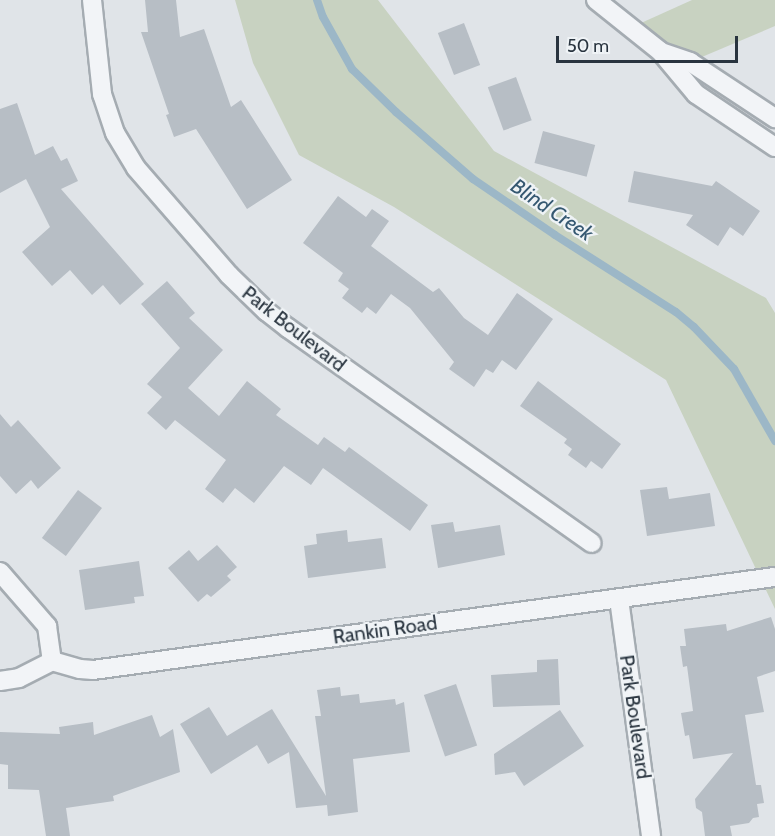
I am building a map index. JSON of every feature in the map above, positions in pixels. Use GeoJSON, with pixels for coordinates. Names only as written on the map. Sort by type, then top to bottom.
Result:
{"type":"FeatureCollection","features":[{"type":"Feature","properties":{"kind":"street","name":"Park Boulevard"},"geometry":{"type":"LineString","coordinates":[[92,0],[102,94],[120,143],[136,168],[229,275],[266,311],[288,328],[592,543]]}},
{"type":"Feature","properties":{"kind":"street"},"geometry":{"type":"LineString","coordinates":[[596,0],[660,51],[696,94],[775,147]]}},
{"type":"Feature","properties":{"kind":"street"},"geometry":{"type":"LineString","coordinates":[[660,51],[690,62],[775,118]]}},
{"type":"Feature","properties":{"kind":"street"},"geometry":{"type":"LineString","coordinates":[[0,572],[47,626],[52,661],[42,663],[19,678],[0,681]]}},
{"type":"Feature","properties":{"kind":"street","name":"Rankin Road"},"geometry":{"type":"LineString","coordinates":[[52,661],[80,669],[93,670],[775,577]]}},
{"type":"Feature","properties":{"kind":"street","name":"Park Boulevard"},"geometry":{"type":"LineString","coordinates":[[619,599],[651,836]]}},
{"type":"Feature","properties":{"kind":"green space"},"geometry":{"type":"Polygon","coordinates":[[[235,0],[378,0],[494,151],[766,298],[775,313],[775,609],[666,380],[394,207],[299,155],[253,63],[235,0]]]}},
{"type":"Feature","properties":{"kind":"green space"},"geometry":{"type":"Polygon","coordinates":[[[692,0],[775,0],[775,26],[690,62],[630,28],[692,0]]]}},
{"type":"Feature","properties":{"kind":"building"},"geometry":{"type":"Polygon","coordinates":[[[145,0],[176,0],[180,37],[204,29],[231,107],[241,100],[292,180],[247,209],[196,129],[174,137],[166,115],[169,114],[141,32],[148,32],[145,0]]]}},
{"type":"Feature","properties":{"kind":"building"},"geometry":{"type":"Polygon","coordinates":[[[464,23],[480,65],[454,75],[438,33],[464,23]]]}},
{"type":"Feature","properties":{"kind":"building"},"geometry":{"type":"Polygon","coordinates":[[[516,77],[532,120],[504,130],[488,87],[516,77]]]}},
{"type":"Feature","properties":{"kind":"building"},"geometry":{"type":"Polygon","coordinates":[[[17,103],[35,155],[53,146],[61,161],[67,158],[78,181],[61,189],[144,284],[120,305],[103,285],[92,295],[70,270],[52,286],[22,252],[50,227],[26,179],[0,193],[0,109],[17,103]]]}},
{"type":"Feature","properties":{"kind":"building"},"geometry":{"type":"Polygon","coordinates":[[[543,131],[595,145],[587,177],[534,163],[543,131]]]}},
{"type":"Feature","properties":{"kind":"building"},"geometry":{"type":"Polygon","coordinates":[[[634,171],[712,186],[716,181],[760,211],[743,236],[730,227],[718,246],[686,225],[693,215],[628,202],[634,171]]]}},
{"type":"Feature","properties":{"kind":"building"},"geometry":{"type":"Polygon","coordinates":[[[338,196],[366,217],[372,209],[389,221],[371,246],[433,292],[439,288],[464,318],[488,335],[517,293],[553,319],[516,370],[502,360],[493,373],[486,369],[474,387],[449,369],[454,362],[410,308],[391,294],[376,314],[367,307],[362,313],[342,298],[349,289],[338,281],[343,273],[303,243],[338,196]]]}},
{"type":"Feature","properties":{"kind":"building"},"geometry":{"type":"Polygon","coordinates":[[[167,281],[195,313],[189,318],[223,350],[188,388],[219,416],[247,381],[281,409],[276,415],[318,445],[324,437],[345,452],[349,447],[428,505],[410,531],[323,468],[311,485],[284,466],[254,503],[235,488],[223,503],[205,489],[226,460],[175,420],[166,430],[147,413],[162,397],[147,384],[180,348],[141,304],[167,281]]]}},
{"type":"Feature","properties":{"kind":"building"},"geometry":{"type":"Polygon","coordinates":[[[538,381],[621,444],[602,469],[591,461],[586,468],[568,455],[572,449],[564,443],[567,439],[520,406],[538,381]]]}},
{"type":"Feature","properties":{"kind":"building"},"geometry":{"type":"Polygon","coordinates":[[[0,414],[11,427],[18,420],[61,468],[38,489],[31,480],[16,494],[0,476],[0,414]]]}},
{"type":"Feature","properties":{"kind":"building"},"geometry":{"type":"Polygon","coordinates":[[[667,487],[669,499],[710,493],[715,526],[647,536],[640,490],[667,487]]]}},
{"type":"Feature","properties":{"kind":"building"},"geometry":{"type":"Polygon","coordinates":[[[78,490],[102,508],[66,556],[42,538],[78,490]]]}},
{"type":"Feature","properties":{"kind":"building"},"geometry":{"type":"Polygon","coordinates":[[[453,522],[455,532],[500,525],[505,555],[438,568],[431,525],[453,522]]]}},
{"type":"Feature","properties":{"kind":"building"},"geometry":{"type":"Polygon","coordinates":[[[347,530],[348,542],[382,538],[386,568],[308,578],[304,546],[317,544],[316,534],[347,530]]]}},
{"type":"Feature","properties":{"kind":"building"},"geometry":{"type":"Polygon","coordinates":[[[217,545],[237,567],[227,576],[231,580],[211,597],[207,594],[198,602],[168,568],[189,550],[198,561],[217,545]]]}},
{"type":"Feature","properties":{"kind":"building"},"geometry":{"type":"Polygon","coordinates":[[[139,561],[144,596],[134,597],[135,603],[85,610],[79,570],[139,561]]]}},
{"type":"Feature","properties":{"kind":"building"},"geometry":{"type":"Polygon","coordinates":[[[771,617],[775,629],[775,671],[757,677],[764,712],[745,715],[756,785],[761,785],[764,803],[757,804],[759,817],[753,818],[749,823],[730,826],[732,836],[705,836],[702,812],[696,808],[695,799],[733,753],[693,759],[689,735],[685,736],[681,713],[693,711],[687,666],[683,667],[680,646],[686,646],[684,629],[726,624],[727,631],[771,617]]]}},
{"type":"Feature","properties":{"kind":"building"},"geometry":{"type":"Polygon","coordinates":[[[558,659],[560,705],[493,707],[491,675],[537,672],[537,660],[558,659]]]}},
{"type":"Feature","properties":{"kind":"building"},"geometry":{"type":"Polygon","coordinates":[[[456,684],[477,745],[445,757],[424,695],[456,684]]]}},
{"type":"Feature","properties":{"kind":"building"},"geometry":{"type":"Polygon","coordinates":[[[340,687],[341,696],[359,694],[360,703],[395,699],[396,705],[404,702],[410,752],[353,759],[358,812],[328,816],[327,805],[296,808],[289,752],[268,764],[257,745],[211,774],[180,724],[209,707],[227,736],[272,709],[326,796],[315,716],[321,716],[317,690],[340,687]]]}},
{"type":"Feature","properties":{"kind":"building"},"geometry":{"type":"Polygon","coordinates":[[[560,710],[584,746],[524,786],[515,772],[495,775],[494,754],[560,710]]]}},
{"type":"Feature","properties":{"kind":"building"},"geometry":{"type":"Polygon","coordinates":[[[152,715],[160,737],[173,729],[180,772],[113,796],[114,801],[66,808],[70,836],[46,836],[39,790],[8,789],[8,765],[0,764],[0,732],[60,734],[59,727],[93,722],[94,735],[152,715]]]}},
{"type":"Feature","properties":{"kind":"waterway","name":"Blind Creek"},"geometry":{"type":"LineString","coordinates":[[317,0],[323,17],[352,69],[396,112],[473,179],[555,235],[676,312],[694,327],[734,369],[775,441]]}}]}
